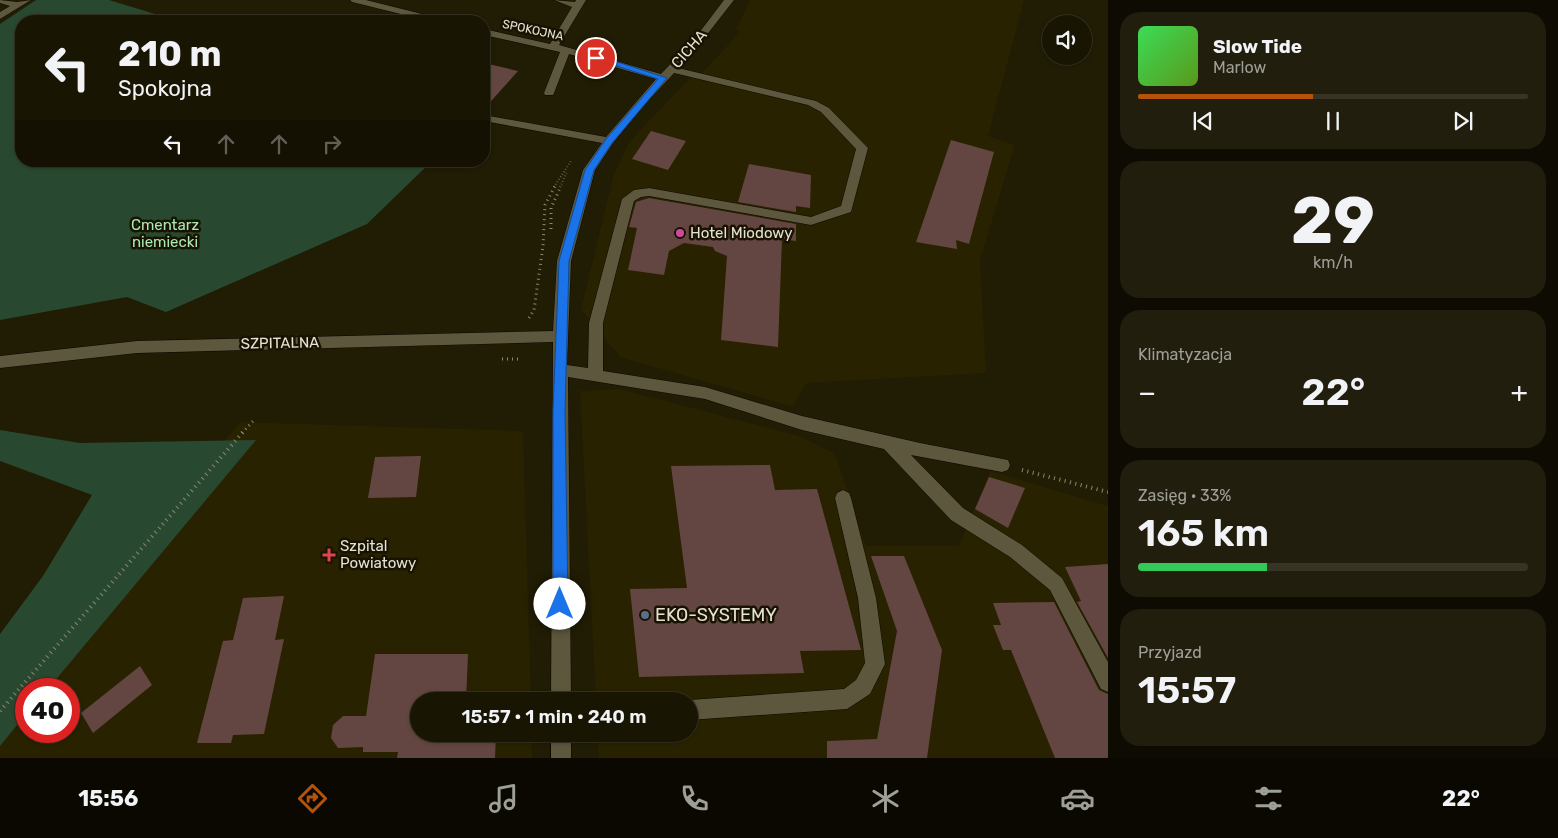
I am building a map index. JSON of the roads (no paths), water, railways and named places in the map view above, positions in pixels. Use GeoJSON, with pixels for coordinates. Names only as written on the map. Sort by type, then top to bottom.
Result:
{"type":"FeatureCollection","features":[{"type":"Feature","properties":{"kind":"street"},"geometry":{"type":"LineString","coordinates":[[0,0],[22,3]]}},
{"type":"Feature","properties":{"kind":"street"},"geometry":{"type":"LineString","coordinates":[[356,0],[415,15]]}},
{"type":"Feature","properties":{"kind":"street"},"geometry":{"type":"LineString","coordinates":[[553,46],[579,2],[559,0]]}},
{"type":"Feature","properties":{"kind":"street","name":"CICHA"},"geometry":{"type":"LineString","coordinates":[[561,692],[560,336],[562,281],[568,242],[589,170],[609,141],[699,39],[728,0]]}},
{"type":"Feature","properties":{"kind":"street"},"geometry":{"type":"LineString","coordinates":[[0,16],[22,3]]}},
{"type":"Feature","properties":{"kind":"street","name":"SPOKOJNA"},"geometry":{"type":"LineString","coordinates":[[490,33],[553,46],[667,74],[812,102],[826,110],[862,148],[848,209],[811,222],[649,192],[638,193],[628,199],[596,323],[594,375]]}},
{"type":"Feature","properties":{"kind":"street"},"geometry":{"type":"LineString","coordinates":[[549,93],[566,50]]}},
{"type":"Feature","properties":{"kind":"street"},"geometry":{"type":"LineString","coordinates":[[490,119],[609,141]]}},
{"type":"Feature","properties":{"kind":"street","name":"SZPITALNA"},"geometry":{"type":"LineString","coordinates":[[0,362],[137,347],[560,336]]}},
{"type":"Feature","properties":{"kind":"street"},"geometry":{"type":"LineString","coordinates":[[561,370],[704,393],[802,423],[889,443],[1002,465]]}},
{"type":"Feature","properties":{"kind":"street"},"geometry":{"type":"LineString","coordinates":[[889,443],[957,514],[1016,551],[1056,584],[1108,682]]}},
{"type":"Feature","properties":{"kind":"street"},"geometry":{"type":"LineString","coordinates":[[698,709],[847,699],[863,687],[875,664],[867,598],[843,498]]}},
{"type":"Feature","properties":{"kind":"street"},"geometry":{"type":"LineString","coordinates":[[561,742],[561,758]]}},
{"type":"Feature","properties":{"kind":"place","name":"Hotel Miodowy"},"geometry":{"type":"Point","coordinates":[680,233]}},
{"type":"Feature","properties":{"kind":"place","name":"Szpital Powiatowy"},"geometry":{"type":"Point","coordinates":[329,555]}},
{"type":"Feature","properties":{"kind":"place","name":"EKO-SYSTEMY"},"geometry":{"type":"Point","coordinates":[645,615]}},
{"type":"Feature","properties":{"kind":"park label","name":"Cmentarz niemiecki"},"geometry":{"type":"Point","coordinates":[165,234]}}]}
